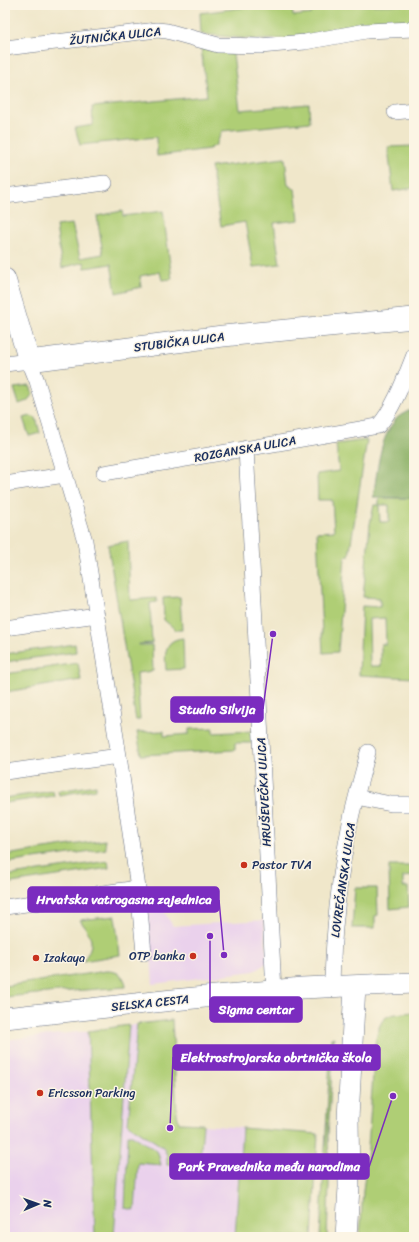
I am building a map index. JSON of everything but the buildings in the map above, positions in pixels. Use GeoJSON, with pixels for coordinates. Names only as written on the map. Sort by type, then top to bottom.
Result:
{"type":"FeatureCollection","features":[{"type":"Feature","properties":{"kind":"street","name":"ŽUTNIČKA ULICA"},"geometry":{"type":"LineString","coordinates":[[5,48],[157,30],[167,31],[218,45],[260,46],[305,42],[366,32],[414,29]]}},
{"type":"Feature","properties":{"kind":"street"},"geometry":{"type":"LineString","coordinates":[[395,112],[414,110]]}},
{"type":"Feature","properties":{"kind":"street"},"geometry":{"type":"LineString","coordinates":[[5,196],[105,183]]}},
{"type":"Feature","properties":{"kind":"street"},"geometry":{"type":"LineString","coordinates":[[5,279],[85,541],[138,888],[144,953]]}},
{"type":"Feature","properties":{"kind":"street","name":"STUBIČKA ULICA"},"geometry":{"type":"LineString","coordinates":[[29,361],[223,336],[414,318]]}},
{"type":"Feature","properties":{"kind":"street","name":"ROZGANSKA ULICA"},"geometry":{"type":"LineString","coordinates":[[104,473],[378,426],[384,419],[414,355]]}},
{"type":"Feature","properties":{"kind":"street"},"geometry":{"type":"LineString","coordinates":[[5,364],[29,361]]}},
{"type":"Feature","properties":{"kind":"street","name":"HRUŠEVEČKA ULICA"},"geometry":{"type":"LineString","coordinates":[[246,448],[274,991]]}},
{"type":"Feature","properties":{"kind":"street"},"geometry":{"type":"LineString","coordinates":[[5,484],[65,475]]}},
{"type":"Feature","properties":{"kind":"street"},"geometry":{"type":"LineString","coordinates":[[5,628],[96,615]]}},
{"type":"Feature","properties":{"kind":"street","name":"LOVREČANSKA ULICA"},"geometry":{"type":"LineString","coordinates":[[332,987],[334,942],[342,867],[350,822],[368,752]]}},
{"type":"Feature","properties":{"kind":"street"},"geometry":{"type":"LineString","coordinates":[[5,772],[119,756]]}},
{"type":"Feature","properties":{"kind":"street"},"geometry":{"type":"LineString","coordinates":[[356,797],[391,804],[414,804]]}},
{"type":"Feature","properties":{"kind":"street"},"geometry":{"type":"LineString","coordinates":[[5,907],[138,888]]}},
{"type":"Feature","properties":{"kind":"street","name":"SELSKA CESTA"},"geometry":{"type":"LineString","coordinates":[[5,1018],[274,991],[414,983]]}},
{"type":"Feature","properties":{"kind":"street"},"geometry":{"type":"LineString","coordinates":[[346,1237],[349,1187],[348,1118],[355,986]]}},
{"type":"Feature","properties":{"kind":"shaded area"},"geometry":{"type":"Polygon","coordinates":[[[145,882],[173,926],[264,920],[267,962],[254,971],[153,984],[145,882]]]}},
{"type":"Feature","properties":{"kind":"shaded area"},"geometry":{"type":"Polygon","coordinates":[[[172,1020],[177,1114],[179,1123],[318,1134],[312,1237],[5,1237],[5,1040],[172,1020]]]}},
{"type":"Feature","properties":{"kind":"green space"},"geometry":{"type":"Polygon","coordinates":[[[263,5],[292,5],[293,16],[311,14],[311,5],[414,5],[414,24],[299,38],[260,40],[201,34],[200,13],[263,5]]]}},
{"type":"Feature","properties":{"kind":"green space"},"geometry":{"type":"Polygon","coordinates":[[[201,48],[233,54],[240,110],[309,104],[310,122],[222,131],[216,145],[209,149],[157,156],[156,137],[80,145],[75,128],[93,125],[92,107],[207,96],[201,48]]]}},
{"type":"Feature","properties":{"kind":"green space"},"geometry":{"type":"Polygon","coordinates":[[[414,146],[414,188],[393,191],[388,147],[414,146]]]}},
{"type":"Feature","properties":{"kind":"green space"},"geometry":{"type":"Polygon","coordinates":[[[285,158],[288,185],[295,189],[299,220],[274,223],[280,264],[253,267],[245,222],[221,226],[211,167],[285,158]]]}},
{"type":"Feature","properties":{"kind":"green space"},"geometry":{"type":"Polygon","coordinates":[[[122,211],[123,216],[163,211],[172,279],[162,280],[160,272],[140,276],[141,287],[116,293],[111,264],[85,268],[84,262],[62,268],[56,226],[72,224],[80,258],[103,254],[97,216],[122,211]]]}},
{"type":"Feature","properties":{"kind":"green space"},"geometry":{"type":"Polygon","coordinates":[[[30,386],[33,394],[27,401],[19,404],[14,388],[30,386]]]}},
{"type":"Feature","properties":{"kind":"green space"},"geometry":{"type":"Polygon","coordinates":[[[414,406],[414,498],[373,497],[380,455],[386,435],[391,425],[398,417],[408,411],[412,411],[414,406]]]}},
{"type":"Feature","properties":{"kind":"green space"},"geometry":{"type":"Polygon","coordinates":[[[31,416],[36,418],[40,433],[29,436],[23,418],[31,416]]]}},
{"type":"Feature","properties":{"kind":"green space"},"geometry":{"type":"Polygon","coordinates":[[[367,440],[349,556],[345,557],[338,652],[323,653],[317,532],[334,531],[332,500],[318,500],[317,474],[339,471],[336,444],[367,440]]]}},
{"type":"Feature","properties":{"kind":"green space"},"geometry":{"type":"Polygon","coordinates":[[[379,498],[414,498],[414,678],[359,675],[362,606],[380,607],[380,598],[363,597],[370,524],[374,505],[379,505],[379,498]],[[379,505],[380,522],[389,522],[389,505],[379,505]],[[385,618],[369,619],[370,666],[381,666],[381,644],[386,644],[385,618]]]}},
{"type":"Feature","properties":{"kind":"green space"},"geometry":{"type":"Polygon","coordinates":[[[128,541],[130,600],[157,598],[157,602],[150,603],[152,643],[139,644],[152,645],[153,671],[137,673],[140,720],[136,720],[108,545],[128,541]]]}},
{"type":"Feature","properties":{"kind":"green space"},"geometry":{"type":"Polygon","coordinates":[[[180,597],[182,630],[176,630],[164,620],[163,598],[180,597]]]}},
{"type":"Feature","properties":{"kind":"green space"},"geometry":{"type":"Polygon","coordinates":[[[183,638],[184,669],[166,670],[165,659],[169,645],[176,639],[183,638]]]}},
{"type":"Feature","properties":{"kind":"green space"},"geometry":{"type":"Polygon","coordinates":[[[75,644],[76,652],[5,662],[5,654],[75,644]]]}},
{"type":"Feature","properties":{"kind":"green space"},"geometry":{"type":"Polygon","coordinates":[[[78,663],[81,680],[5,692],[5,674],[78,663]]]}},
{"type":"Feature","properties":{"kind":"green space"},"geometry":{"type":"Polygon","coordinates":[[[213,728],[213,733],[253,731],[253,743],[235,743],[235,750],[141,755],[137,732],[164,731],[164,736],[189,734],[189,729],[213,728]]]}},
{"type":"Feature","properties":{"kind":"green space"},"geometry":{"type":"Polygon","coordinates":[[[96,785],[96,789],[59,795],[58,791],[96,785]]]}},
{"type":"Feature","properties":{"kind":"green space"},"geometry":{"type":"Polygon","coordinates":[[[53,791],[54,796],[5,803],[5,798],[53,791]]]}},
{"type":"Feature","properties":{"kind":"green space"},"geometry":{"type":"Polygon","coordinates":[[[105,840],[106,849],[5,863],[5,855],[105,840]]]}},
{"type":"Feature","properties":{"kind":"green space"},"geometry":{"type":"Polygon","coordinates":[[[108,861],[109,868],[5,884],[5,876],[108,861]]]}},
{"type":"Feature","properties":{"kind":"green space"},"geometry":{"type":"Polygon","coordinates":[[[389,866],[411,866],[411,876],[403,877],[403,887],[408,887],[409,907],[390,909],[389,866]]]}},
{"type":"Feature","properties":{"kind":"green space"},"geometry":{"type":"Polygon","coordinates":[[[355,888],[377,888],[378,915],[375,916],[375,928],[352,928],[355,888]]]}},
{"type":"Feature","properties":{"kind":"green space"},"geometry":{"type":"Polygon","coordinates":[[[115,916],[120,955],[83,961],[90,949],[91,940],[80,920],[115,916]]]}},
{"type":"Feature","properties":{"kind":"green space"},"geometry":{"type":"Polygon","coordinates":[[[106,971],[120,974],[124,979],[126,987],[5,997],[5,986],[106,971]]]}},
{"type":"Feature","properties":{"kind":"green space"},"geometry":{"type":"Polygon","coordinates":[[[414,1012],[414,1237],[360,1237],[377,1034],[382,1021],[390,1015],[414,1012]]]}},
{"type":"Feature","properties":{"kind":"green space"},"geometry":{"type":"Polygon","coordinates":[[[172,1020],[177,1114],[179,1123],[203,1124],[199,1174],[183,1173],[183,1166],[167,1165],[167,1155],[163,1147],[128,1124],[137,1024],[172,1020]]]}},
{"type":"Feature","properties":{"kind":"green space"},"geometry":{"type":"Polygon","coordinates":[[[129,1025],[114,1237],[95,1237],[88,1031],[129,1025]]]}},
{"type":"Feature","properties":{"kind":"green space"},"geometry":{"type":"Polygon","coordinates":[[[334,1037],[328,1134],[329,1185],[327,1237],[320,1237],[331,1038],[334,1037]]]}},
{"type":"Feature","properties":{"kind":"green space"},"geometry":{"type":"Polygon","coordinates":[[[242,1128],[318,1134],[312,1237],[235,1237],[242,1128]]]}},
{"type":"Feature","properties":{"kind":"green space"},"geometry":{"type":"Polygon","coordinates":[[[128,1135],[132,1135],[157,1151],[161,1165],[138,1163],[135,1210],[125,1208],[128,1135]]]}},
{"type":"Feature","properties":{"kind":"place","name":"Studio Silvija"},"geometry":{"type":"Point","coordinates":[273,634]}},
{"type":"Feature","properties":{"kind":"place","name":"Pastor TVA"},"geometry":{"type":"Point","coordinates":[244,865]}},
{"type":"Feature","properties":{"kind":"place","name":"Sigma centar"},"geometry":{"type":"Point","coordinates":[210,936]}},
{"type":"Feature","properties":{"kind":"place","name":"Hrvatska vatrogasna zajednica"},"geometry":{"type":"Point","coordinates":[224,955]}},
{"type":"Feature","properties":{"kind":"place","name":"OTP banka"},"geometry":{"type":"Point","coordinates":[193,956]}},
{"type":"Feature","properties":{"kind":"place","name":"Izakaya"},"geometry":{"type":"Point","coordinates":[36,958]}},
{"type":"Feature","properties":{"kind":"place","name":"Ericsson Parking"},"geometry":{"type":"Point","coordinates":[40,1093]}},
{"type":"Feature","properties":{"kind":"place","name":"Park Pravednika među narodima"},"geometry":{"type":"Point","coordinates":[393,1096]}},
{"type":"Feature","properties":{"kind":"place","name":"Elektrostrojarska obrtnička škola"},"geometry":{"type":"Point","coordinates":[170,1128]}}]}
